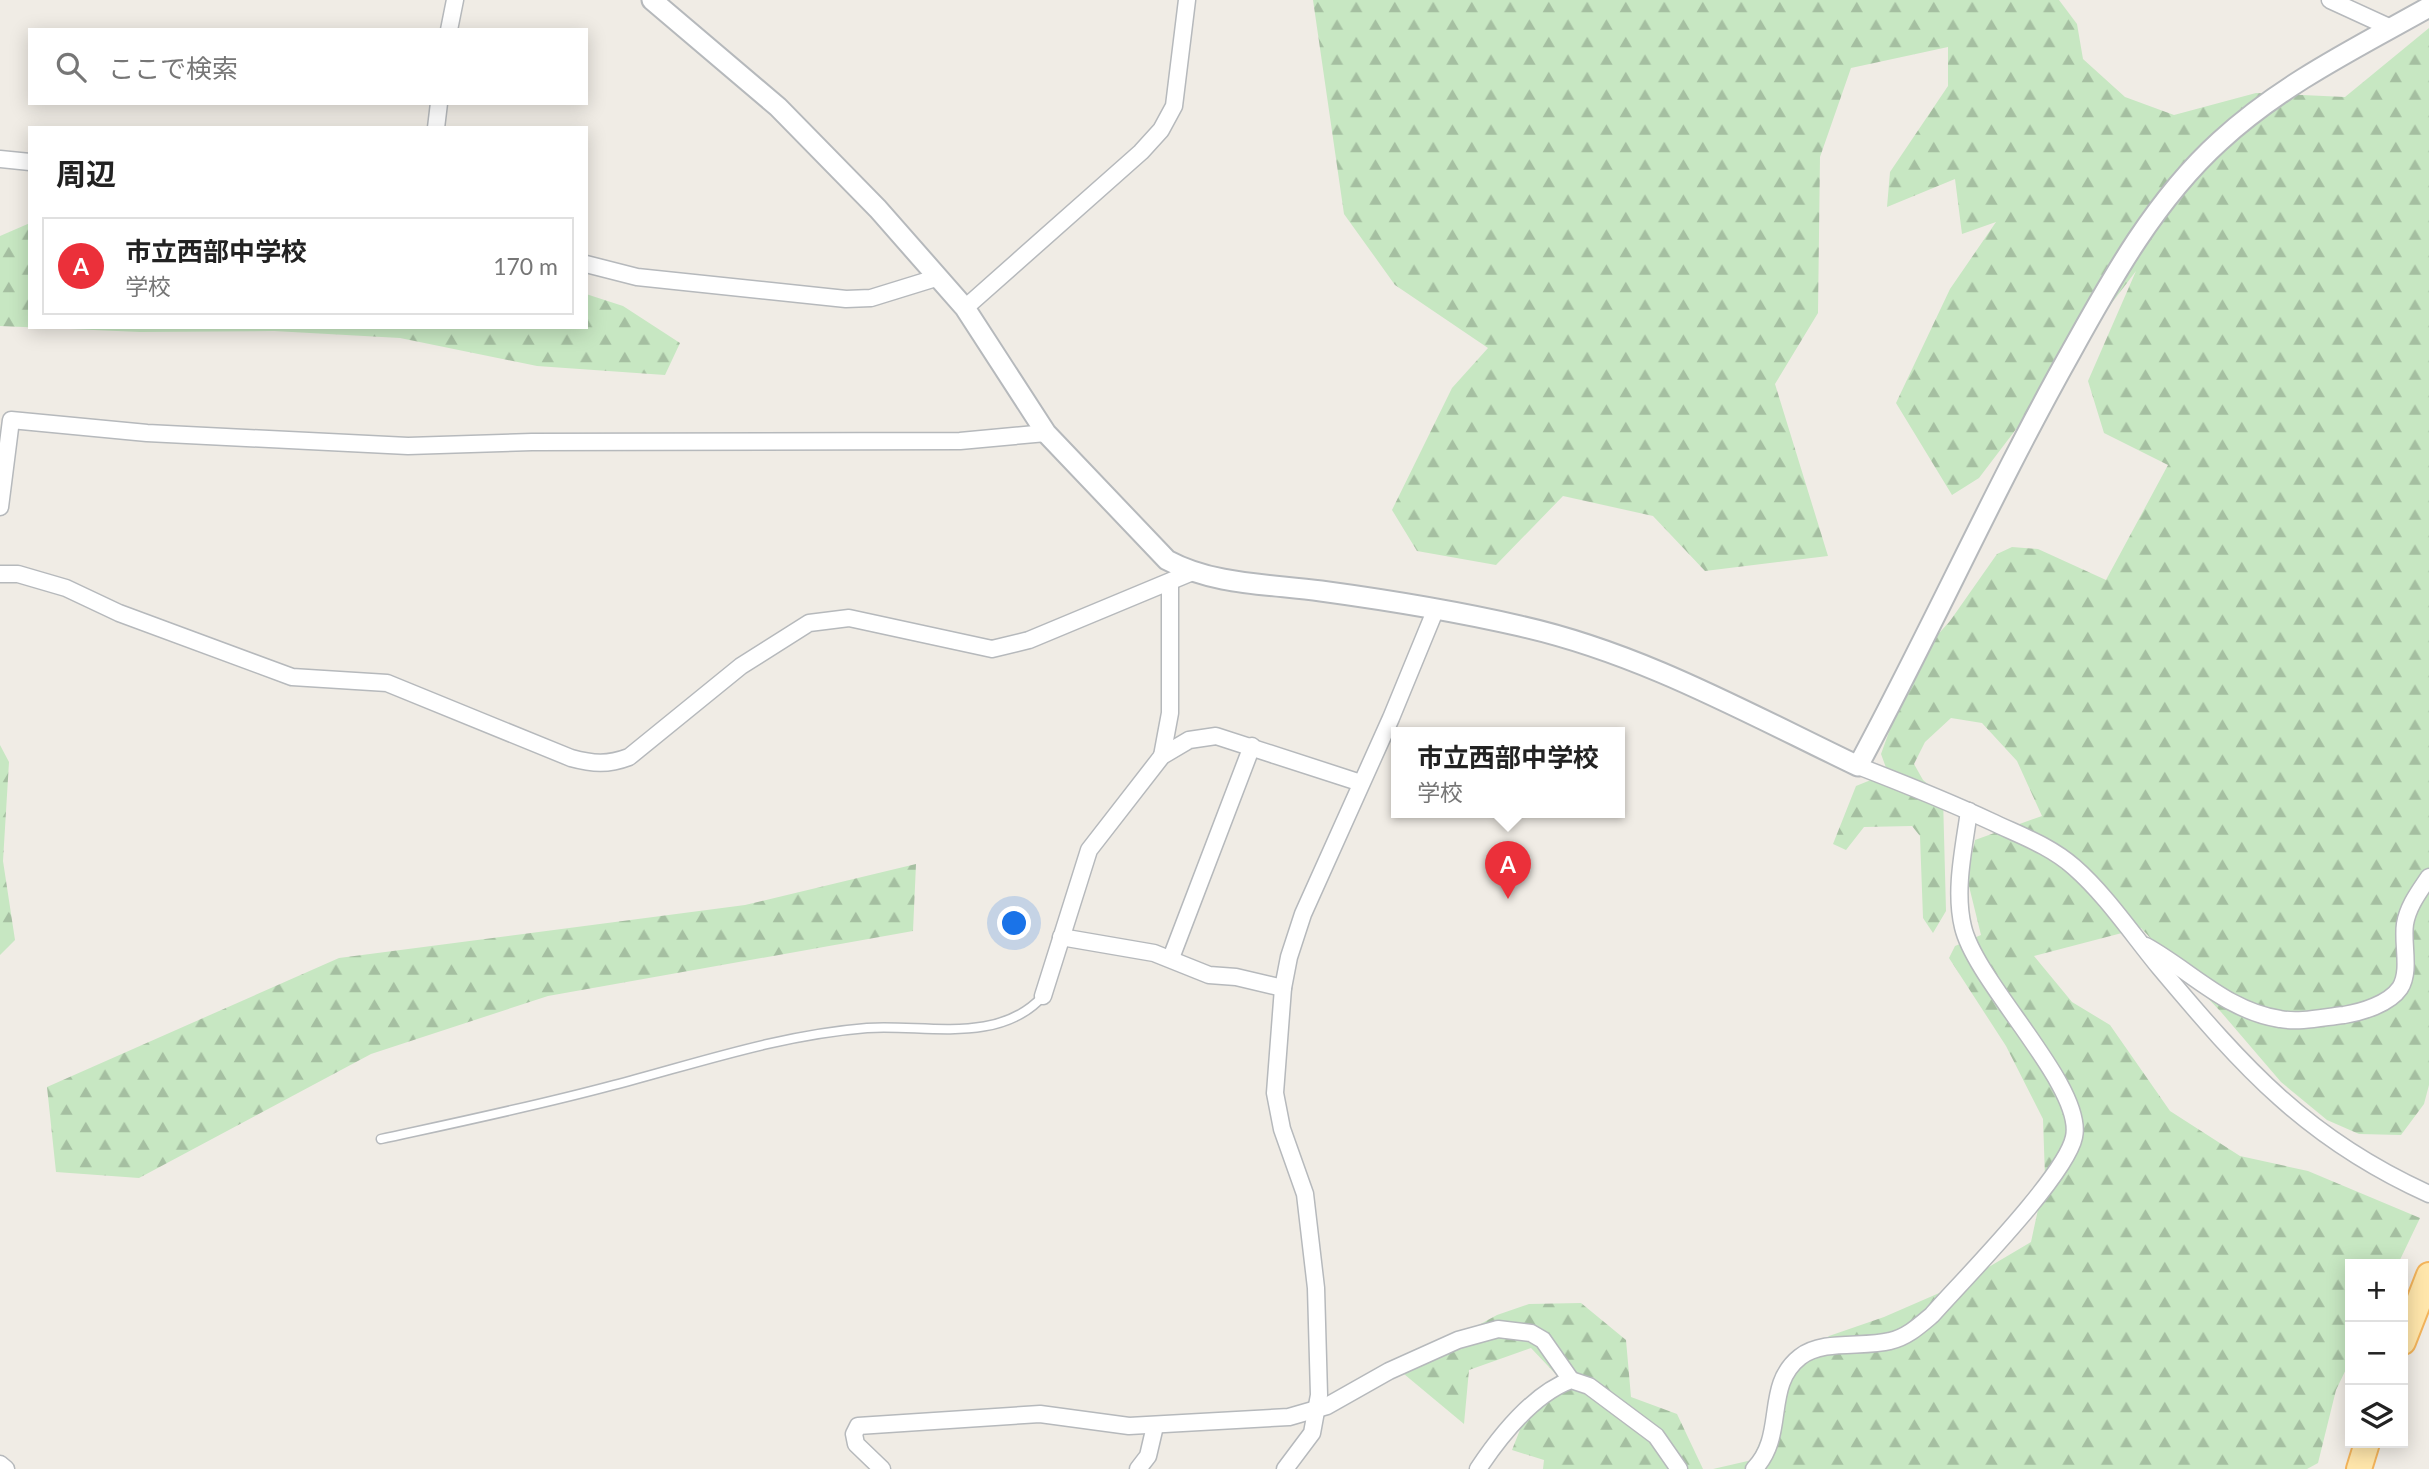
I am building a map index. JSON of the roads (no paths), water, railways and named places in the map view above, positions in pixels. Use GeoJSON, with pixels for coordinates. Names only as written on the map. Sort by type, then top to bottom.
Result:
{"type":"FeatureCollection","features":[{"type":"Feature","properties":{"kind":"main road"},"geometry":{"type":"LineString","coordinates":[[2408,1329],[2429,1275]]}},
{"type":"Feature","properties":{"kind":"main road"},"geometry":{"type":"LineString","coordinates":[[2359,1469],[2365,1448]]}},
{"type":"Feature","properties":{"kind":"street"},"geometry":{"type":"LineString","coordinates":[[449,28],[455,0]]}},
{"type":"Feature","properties":{"kind":"street"},"geometry":{"type":"LineString","coordinates":[[652,0],[817,144],[939,276],[965,308],[1046,433],[1167,559],[1190,573],[1356,596],[1517,625],[1623,655],[1858,766],[1969,811],[2059,855],[2087,880],[2199,1015],[2290,1109],[2368,1163],[2429,1195]]}},
{"type":"Feature","properties":{"kind":"street"},"geometry":{"type":"LineString","coordinates":[[965,308],[1141,152],[1161,130],[1174,106],[1186,0]]}},
{"type":"Feature","properties":{"kind":"street"},"geometry":{"type":"LineString","coordinates":[[2330,0],[2391,28]]}},
{"type":"Feature","properties":{"kind":"street"},"geometry":{"type":"LineString","coordinates":[[1858,766],[2047,394],[2105,291],[2161,206],[2188,172],[2244,120],[2319,67],[2429,6]]}},
{"type":"Feature","properties":{"kind":"street"},"geometry":{"type":"LineString","coordinates":[[436,126],[439,105]]}},
{"type":"Feature","properties":{"kind":"street"},"geometry":{"type":"LineString","coordinates":[[0,159],[28,162]]}},
{"type":"Feature","properties":{"kind":"street"},"geometry":{"type":"LineString","coordinates":[[588,264],[637,276],[846,299],[871,298],[939,276]]}},
{"type":"Feature","properties":{"kind":"street"},"geometry":{"type":"LineString","coordinates":[[0,507],[11,420],[147,433],[408,446],[532,442],[960,441],[1046,433]]}},
{"type":"Feature","properties":{"kind":"street"},"geometry":{"type":"LineString","coordinates":[[0,574],[18,574],[65,588],[119,613],[292,677],[387,683],[571,758],[592,764],[611,764],[629,757],[741,666],[809,623],[849,618],[966,646],[992,649],[1029,640],[1190,573]]}},
{"type":"Feature","properties":{"kind":"street"},"geometry":{"type":"LineString","coordinates":[[1162,756],[1170,713],[1170,583]]}},
{"type":"Feature","properties":{"kind":"street"},"geometry":{"type":"LineString","coordinates":[[1285,1469],[1312,1433],[1318,1410],[1316,1288],[1309,1221],[1305,1194],[1282,1129],[1275,1093],[1283,988],[1289,957],[1303,914],[1391,718],[1434,611]]}},
{"type":"Feature","properties":{"kind":"street"},"geometry":{"type":"LineString","coordinates":[[1043,996],[1092,845],[1162,756],[1183,743],[1204,735],[1228,738],[1361,783]]}},
{"type":"Feature","properties":{"kind":"street"},"geometry":{"type":"LineString","coordinates":[[1171,958],[1252,746]]}},
{"type":"Feature","properties":{"kind":"street"},"geometry":{"type":"LineString","coordinates":[[1754,1469],[1768,1455],[1778,1390],[1788,1368],[1802,1355],[1828,1347],[1890,1341],[1921,1324],[2061,1168],[2075,1136],[2064,1093],[1977,960],[1963,930],[1960,911],[1961,871],[1969,811]]}},
{"type":"Feature","properties":{"kind":"street"},"geometry":{"type":"LineString","coordinates":[[2138,942],[2179,964],[2223,998],[2243,1009],[2292,1020],[2353,1013],[2379,1004],[2399,990],[2404,974],[2407,916],[2429,877]]}},
{"type":"Feature","properties":{"kind":"street"},"geometry":{"type":"LineString","coordinates":[[1061,937],[1171,958],[1209,975],[1237,977],[1283,988]]}},
{"type":"Feature","properties":{"kind":"street"},"geometry":{"type":"LineString","coordinates":[[881,1469],[856,1444],[854,1434],[858,1426],[1052,1414],[1114,1426],[1155,1426],[1289,1417],[1318,1410],[1389,1371],[1478,1332],[1513,1329],[1543,1340],[1572,1380],[1589,1386],[1656,1436],[1679,1469]]}},
{"type":"Feature","properties":{"kind":"street"},"geometry":{"type":"LineString","coordinates":[[1478,1469],[1525,1414],[1556,1385],[1572,1380]]}},
{"type":"Feature","properties":{"kind":"street"},"geometry":{"type":"LineString","coordinates":[[1138,1469],[1148,1456],[1155,1426]]}},
{"type":"Feature","properties":{"kind":"street"},"geometry":{"type":"LineString","coordinates":[[0,1464],[5,1469]]}},
{"type":"Feature","properties":{"kind":"lane"},"geometry":{"type":"LineString","coordinates":[[381,1139],[510,1113],[741,1048],[822,1031],[879,1027],[962,1028],[995,1024],[1021,1014],[1043,996]]}},
{"type":"Feature","properties":{"kind":"place","name":"市立西部中学校"},"geometry":{"type":"Point","coordinates":[1508,899]}}]}
